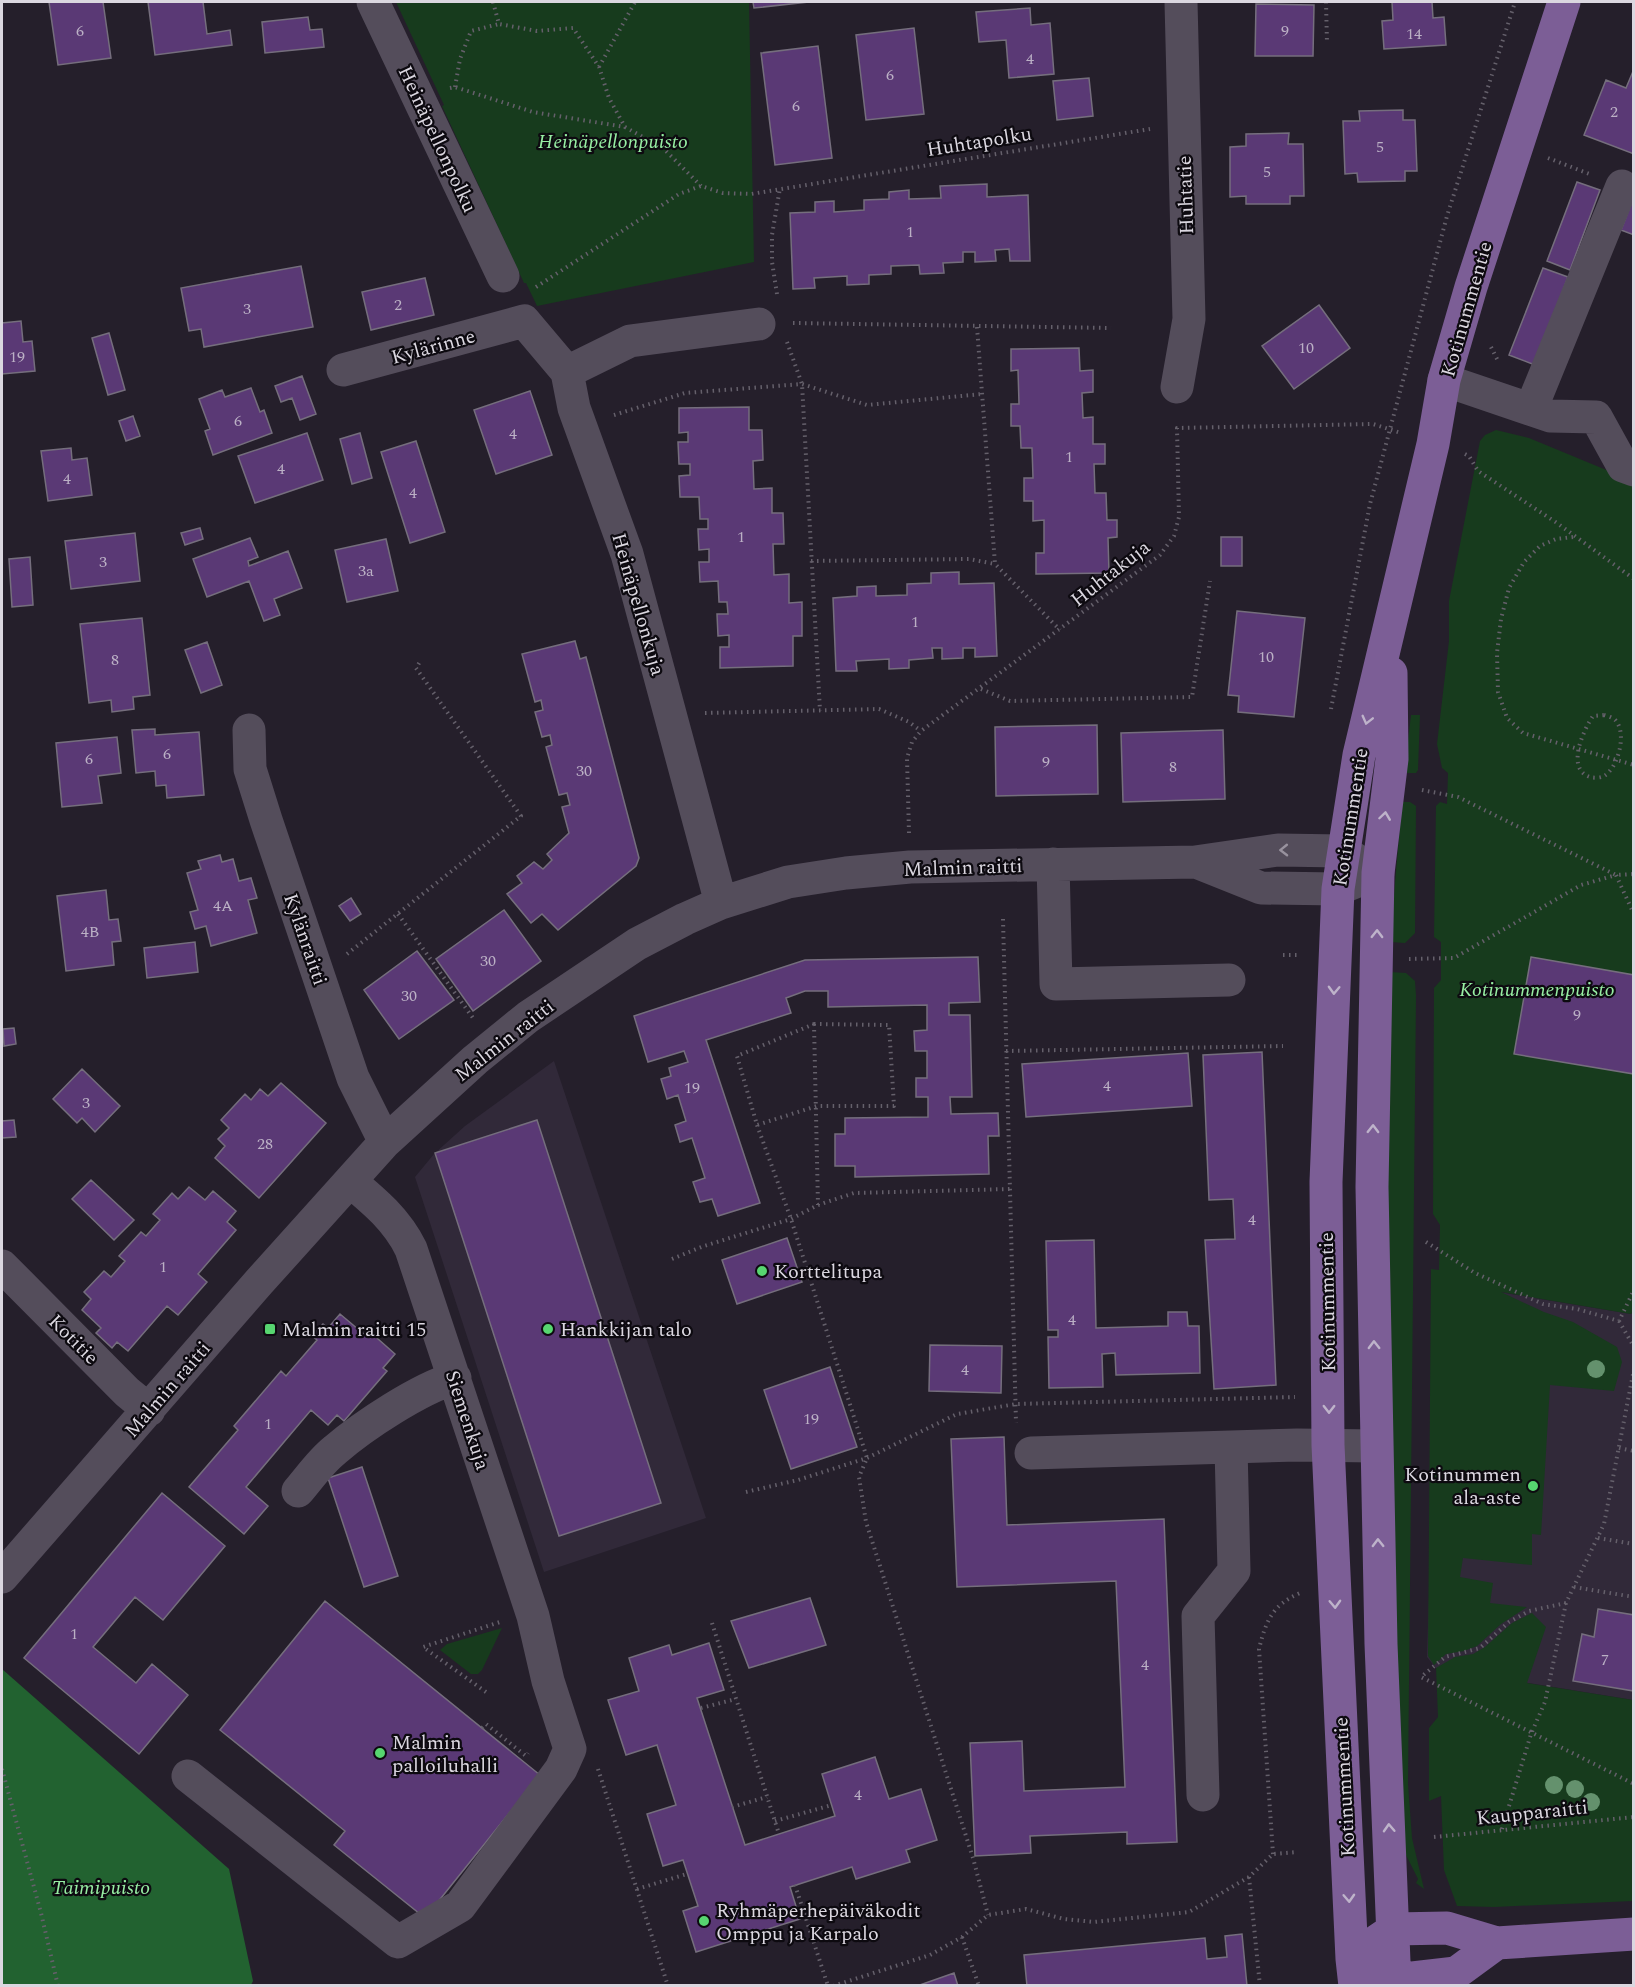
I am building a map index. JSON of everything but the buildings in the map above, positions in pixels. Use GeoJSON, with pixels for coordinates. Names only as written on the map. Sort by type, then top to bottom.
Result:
{"type":"FeatureCollection","features":[{"type":"Feature","properties":{"kind":"main road","name":"Kotinummentie"},"geometry":{"type":"LineString","coordinates":[[1354,1972],[1328,1445],[1326,1182],[1338,889],[1342,851],[1359,755],[1433,444],[1444,380],[1471,287],[1564,2]]}},
{"type":"Feature","properties":{"kind":"main road","name":"Kotinummentie"},"geometry":{"type":"LineString","coordinates":[[1391,623],[1392,759],[1378,873],[1372,1187],[1381,1644],[1395,1983]]}},
{"type":"Feature","properties":{"kind":"main road"},"geometry":{"type":"LineString","coordinates":[[1497,1943],[1456,1972],[1395,1983],[1354,1972],[1394,1929],[1447,1928],[1497,1943],[1634,1934]]}},
{"type":"Feature","properties":{"kind":"street","name":"Heinäpellonpolku"},"geometry":{"type":"LineString","coordinates":[[373,2],[503,276]]}},
{"type":"Feature","properties":{"kind":"street","name":"Huhtatie"},"geometry":{"type":"LineString","coordinates":[[1177,387],[1189,319],[1181,2]]}},
{"type":"Feature","properties":{"kind":"street"},"geometry":{"type":"LineString","coordinates":[[1531,409],[1622,186]]}},
{"type":"Feature","properties":{"kind":"street","name":"Kylärinne"},"geometry":{"type":"LineString","coordinates":[[343,370],[524,321]]}},
{"type":"Feature","properties":{"kind":"street","name":"Heinäpellonkuja"},"geometry":{"type":"LineString","coordinates":[[524,321],[567,372],[574,408],[627,554],[721,903]]}},
{"type":"Feature","properties":{"kind":"street"},"geometry":{"type":"LineString","coordinates":[[567,372],[630,341],[770,324]]}},
{"type":"Feature","properties":{"kind":"street"},"geometry":{"type":"LineString","coordinates":[[1444,380],[1550,416],[1596,417],[1623,466],[1634,470]]}},
{"type":"Feature","properties":{"kind":"street","name":"Kylänraitti"},"geometry":{"type":"LineString","coordinates":[[249,730],[250,769],[353,1078],[385,1142]]}},
{"type":"Feature","properties":{"kind":"street","name":"Malmin raitti"},"geometry":{"type":"LineString","coordinates":[[2,1577],[259,1281],[385,1142],[475,1060],[528,1017],[638,944],[721,903],[788,882],[846,873],[910,867],[1195,862],[1278,850],[1342,851]]}},
{"type":"Feature","properties":{"kind":"street"},"geometry":{"type":"LineString","coordinates":[[1342,851],[1378,873]]}},
{"type":"Feature","properties":{"kind":"street","name":"Malmin raitti"},"geometry":{"type":"LineString","coordinates":[[1195,862],[1261,888],[1338,889],[1378,873]]}},
{"type":"Feature","properties":{"kind":"street"},"geometry":{"type":"LineString","coordinates":[[1053,864],[1056,984],[1229,980]]}},
{"type":"Feature","properties":{"kind":"street","name":"Siemenkuja"},"geometry":{"type":"LineString","coordinates":[[350,1181],[376,1203],[402,1231],[419,1271],[533,1616],[548,1681],[570,1749]]}},
{"type":"Feature","properties":{"kind":"street","name":"Kotitie"},"geometry":{"type":"LineString","coordinates":[[2,1266],[127,1392],[149,1410]]}},
{"type":"Feature","properties":{"kind":"street"},"geometry":{"type":"LineString","coordinates":[[298,1491],[334,1450],[387,1413],[438,1383],[454,1378]]}},
{"type":"Feature","properties":{"kind":"street"},"geometry":{"type":"LineString","coordinates":[[1031,1454],[1231,1447],[1376,1446]]}},
{"type":"Feature","properties":{"kind":"street"},"geometry":{"type":"LineString","coordinates":[[1203,1795],[1198,1616],[1234,1571],[1231,1447]]}},
{"type":"Feature","properties":{"kind":"street"},"geometry":{"type":"LineString","coordinates":[[188,1776],[398,1942],[460,1906],[561,1769],[570,1749]]}},
{"type":"Feature","properties":{"kind":"path"},"geometry":{"type":"LineString","coordinates":[[493,2],[499,24]]}},
{"type":"Feature","properties":{"kind":"path"},"geometry":{"type":"LineString","coordinates":[[599,67],[635,2]]}},
{"type":"Feature","properties":{"kind":"path"},"geometry":{"type":"LineString","coordinates":[[1326,2],[1327,43]]}},
{"type":"Feature","properties":{"kind":"path"},"geometry":{"type":"LineString","coordinates":[[455,87],[460,59],[471,31],[499,24],[537,31],[573,28],[599,67],[609,98],[625,128]]}},
{"type":"Feature","properties":{"kind":"path"},"geometry":{"type":"LineString","coordinates":[[417,96],[455,87],[533,112],[625,128],[664,150],[701,186],[679,194],[532,290]]}},
{"type":"Feature","properties":{"kind":"path","name":"Huhtapolku"},"geometry":{"type":"LineString","coordinates":[[701,186],[723,193],[752,194],[1183,123]]}},
{"type":"Feature","properties":{"kind":"path"},"geometry":{"type":"LineString","coordinates":[[780,188],[772,235],[770,324],[802,384],[820,711]]}},
{"type":"Feature","properties":{"kind":"path"},"geometry":{"type":"LineString","coordinates":[[770,324],[1111,328]]}},
{"type":"Feature","properties":{"kind":"path"},"geometry":{"type":"LineString","coordinates":[[977,327],[995,564]]}},
{"type":"Feature","properties":{"kind":"path"},"geometry":{"type":"LineString","coordinates":[[612,415],[685,393],[802,384],[867,405],[982,394]]}},
{"type":"Feature","properties":{"kind":"path","name":"Huhtakuja"},"geometry":{"type":"LineString","coordinates":[[910,840],[907,758],[912,742],[921,731],[1160,555],[1174,536],[1179,518],[1177,428],[1373,424],[1389,429]]}},
{"type":"Feature","properties":{"kind":"path"},"geometry":{"type":"LineString","coordinates":[[1469,456],[1478,471],[1557,523],[1634,579]]}},
{"type":"Feature","properties":{"kind":"path"},"geometry":{"type":"LineString","coordinates":[[1574,537],[1556,539],[1540,546],[1524,562],[1509,588],[1501,619],[1497,653],[1498,692],[1507,718],[1523,733],[1634,765]]}},
{"type":"Feature","properties":{"kind":"path"},"geometry":{"type":"LineString","coordinates":[[811,561],[969,559],[995,564],[1060,630]]}},
{"type":"Feature","properties":{"kind":"path"},"geometry":{"type":"LineString","coordinates":[[980,689],[1010,701],[1192,697],[1210,582]]}},
{"type":"Feature","properties":{"kind":"path"},"geometry":{"type":"LineString","coordinates":[[319,977],[521,816],[416,668],[421,660]]}},
{"type":"Feature","properties":{"kind":"path"},"geometry":{"type":"LineString","coordinates":[[704,713],[879,709],[909,722],[921,731]]}},
{"type":"Feature","properties":{"kind":"path"},"geometry":{"type":"LineString","coordinates":[[1604,714],[1616,720],[1621,730],[1620,744],[1616,759],[1603,777],[1594,778],[1585,775],[1579,767],[1578,747],[1593,716],[1604,714]]}},
{"type":"Feature","properties":{"kind":"path"},"geometry":{"type":"LineString","coordinates":[[1426,790],[1458,797],[1616,875],[1632,910]]}},
{"type":"Feature","properties":{"kind":"path"},"geometry":{"type":"LineString","coordinates":[[1424,959],[1454,958],[1581,885],[1616,875],[1634,874]]}},
{"type":"Feature","properties":{"kind":"path"},"geometry":{"type":"LineString","coordinates":[[398,914],[477,1024]]}},
{"type":"Feature","properties":{"kind":"path"},"geometry":{"type":"LineString","coordinates":[[1003,920],[1017,1456],[1031,1454]]}},
{"type":"Feature","properties":{"kind":"path"},"geometry":{"type":"LineString","coordinates":[[814,1024],[818,1205]]}},
{"type":"Feature","properties":{"kind":"path"},"geometry":{"type":"LineString","coordinates":[[757,1125],[817,1106],[894,1106],[889,1026],[814,1024],[737,1056],[757,1125],[791,1219],[867,1458],[859,1478],[866,1522],[973,1858],[988,1915]]}},
{"type":"Feature","properties":{"kind":"path"},"geometry":{"type":"LineString","coordinates":[[1006,1051],[1283,1046]]}},
{"type":"Feature","properties":{"kind":"path"},"geometry":{"type":"LineString","coordinates":[[672,1259],[704,1246],[791,1219],[818,1205],[854,1193],[1010,1189]]}},
{"type":"Feature","properties":{"kind":"path"},"geometry":{"type":"LineString","coordinates":[[1426,1242],[1476,1273],[1543,1304],[1619,1321],[1634,1347]]}},
{"type":"Feature","properties":{"kind":"path"},"geometry":{"type":"LineString","coordinates":[[1619,1321],[1634,1290]]}},
{"type":"Feature","properties":{"kind":"path"},"geometry":{"type":"LineString","coordinates":[[1502,1829],[1532,1734],[1545,1702],[1566,1603],[1604,1524],[1634,1369]]}},
{"type":"Feature","properties":{"kind":"path"},"geometry":{"type":"LineString","coordinates":[[1619,1448],[1634,1450]]}},
{"type":"Feature","properties":{"kind":"path"},"geometry":{"type":"LineString","coordinates":[[1598,1538],[1634,1544]]}},
{"type":"Feature","properties":{"kind":"path"},"geometry":{"type":"LineString","coordinates":[[1574,1587],[1634,1598]]}},
{"type":"Feature","properties":{"kind":"path"},"geometry":{"type":"LineString","coordinates":[[1273,1854],[1259,1649],[1270,1615],[1285,1600],[1301,1593]]}},
{"type":"Feature","properties":{"kind":"path"},"geometry":{"type":"LineString","coordinates":[[1566,1603],[1529,1611],[1509,1622],[1480,1648],[1446,1657],[1421,1677],[1634,1784]]}},
{"type":"Feature","properties":{"kind":"path"},"geometry":{"type":"LineString","coordinates":[[486,1692],[423,1647],[503,1621]]}},
{"type":"Feature","properties":{"kind":"path"},"geometry":{"type":"LineString","coordinates":[[712,1623],[779,1834]]}},
{"type":"Feature","properties":{"kind":"path"},"geometry":{"type":"LineString","coordinates":[[701,1708],[736,1699]]}},
{"type":"Feature","properties":{"kind":"path"},"geometry":{"type":"LineString","coordinates":[[482,1728],[486,1724],[526,1756]]}},
{"type":"Feature","properties":{"kind":"path"},"geometry":{"type":"LineString","coordinates":[[570,1749],[592,1750],[668,1986]]}},
{"type":"Feature","properties":{"kind":"path"},"geometry":{"type":"LineString","coordinates":[[2,1769],[41,1913],[57,1986]]}},
{"type":"Feature","properties":{"kind":"path"},"geometry":{"type":"LineString","coordinates":[[732,1807],[767,1797]]}},
{"type":"Feature","properties":{"kind":"path"},"geometry":{"type":"LineString","coordinates":[[775,1821],[832,1805]]}},
{"type":"Feature","properties":{"kind":"path","name":"Kaupparaitti"},"geometry":{"type":"LineString","coordinates":[[1434,1837],[1634,1818]]}},
{"type":"Feature","properties":{"kind":"path"},"geometry":{"type":"LineString","coordinates":[[833,1986],[930,1955],[962,1937],[988,1915],[1026,1909],[1064,1919],[1094,1922],[1189,1912],[1249,1877],[1273,1854],[1298,1852]]}},
{"type":"Feature","properties":{"kind":"path"},"geometry":{"type":"LineString","coordinates":[[637,1889],[687,1874]]}},
{"type":"Feature","properties":{"kind":"path"},"geometry":{"type":"LineString","coordinates":[[1249,1877],[1260,1986]]}},
{"type":"Feature","properties":{"kind":"path"},"geometry":{"type":"LineString","coordinates":[[795,1885],[828,1986]]}},
{"type":"Feature","properties":{"kind":"path"},"geometry":{"type":"LineString","coordinates":[[962,1937],[979,1986]]}},
{"type":"Feature","properties":{"kind":"shaded area"},"geometry":{"type":"Polygon","coordinates":[[[554,1061],[706,1518],[544,1572],[415,1177],[434,1154],[465,1126],[554,1061]]]}},
{"type":"Feature","properties":{"kind":"shaded area","name":"Kotinummen ala-aste"},"geometry":{"type":"Polygon","coordinates":[[[1439,1282],[1631,1314],[1633,1311],[1633,1700],[1436,1668],[1427,1657],[1439,1282]]]}},
{"type":"Feature","properties":{"kind":"green space","name":"Heinäpellonpuisto"},"geometry":{"type":"Polygon","coordinates":[[[396,2],[749,2],[754,262],[537,306],[524,283],[396,2]]]}},
{"type":"Feature","properties":{"kind":"green space","name":"Kotinummenpuisto"},"geometry":{"type":"Polygon","coordinates":[[[1496,430],[1529,438],[1633,481],[1633,1311],[1631,1314],[1501,1292],[1544,1312],[1573,1322],[1617,1347],[1622,1362],[1614,1391],[1550,1385],[1541,1535],[1532,1534],[1532,1565],[1463,1558],[1460,1577],[1493,1583],[1490,1603],[1527,1607],[1501,1624],[1477,1646],[1446,1654],[1434,1665],[1428,1656],[1431,1269],[1439,1270],[1440,1225],[1433,1214],[1434,988],[1441,980],[1441,942],[1434,937],[1436,806],[1440,802],[1447,804],[1448,773],[1442,768],[1437,744],[1449,641],[1449,601],[1480,441],[1485,435],[1496,430]]]}},
{"type":"Feature","properties":{"kind":"green space"},"geometry":{"type":"Polygon","coordinates":[[[1411,715],[1420,715],[1418,770],[1416,773],[1404,773],[1411,715]]]}},
{"type":"Feature","properties":{"kind":"green space"},"geometry":{"type":"Polygon","coordinates":[[[1402,802],[1410,802],[1416,806],[1415,933],[1405,943],[1390,942],[1402,802]]]}},
{"type":"Feature","properties":{"kind":"green space"},"geometry":{"type":"Polygon","coordinates":[[[1390,972],[1406,973],[1415,981],[1416,996],[1408,1784],[1412,1838],[1424,1889],[1416,1883],[1418,1879],[1404,1851],[1401,1818],[1386,1261],[1390,972]]]}},
{"type":"Feature","properties":{"kind":"green space"},"geometry":{"type":"Polygon","coordinates":[[[1532,1613],[1546,1627],[1527,1683],[1633,1700],[1633,1901],[1494,1907],[1457,1906],[1444,1870],[1441,1796],[1429,1801],[1429,1728],[1438,1717],[1436,1668],[1455,1657],[1473,1654],[1485,1647],[1512,1623],[1532,1613]]]}},
{"type":"Feature","properties":{"kind":"green space"},"geometry":{"type":"Polygon","coordinates":[[[502,1628],[478,1674],[471,1674],[440,1650],[447,1644],[502,1628]]]}},
{"type":"Feature","properties":{"kind":"green space","name":"Taimipuisto"},"geometry":{"type":"Polygon","coordinates":[[[2,1669],[229,1869],[253,1981],[251,1985],[2,1985],[2,1669]]]}},
{"type":"Feature","properties":{"kind":"place","name":"Korttelitupa"},"geometry":{"type":"Point","coordinates":[762,1271]}},
{"type":"Feature","properties":{"kind":"place","name":"Malmin raitti 15"},"geometry":{"type":"Point","coordinates":[270,1329]}},
{"type":"Feature","properties":{"kind":"place","name":"Hankkijan talo"},"geometry":{"type":"Point","coordinates":[548,1329]}},
{"type":"Feature","properties":{"kind":"place","name":"Kotinummen ala-aste"},"geometry":{"type":"Point","coordinates":[1533,1486]}},
{"type":"Feature","properties":{"kind":"place","name":"Malmin palloiluhalli"},"geometry":{"type":"Point","coordinates":[380,1753]}},
{"type":"Feature","properties":{"kind":"place","name":"Ryhmäperhepäiväkodit Omppu ja Karpalo"},"geometry":{"type":"Point","coordinates":[704,1921]}}]}
